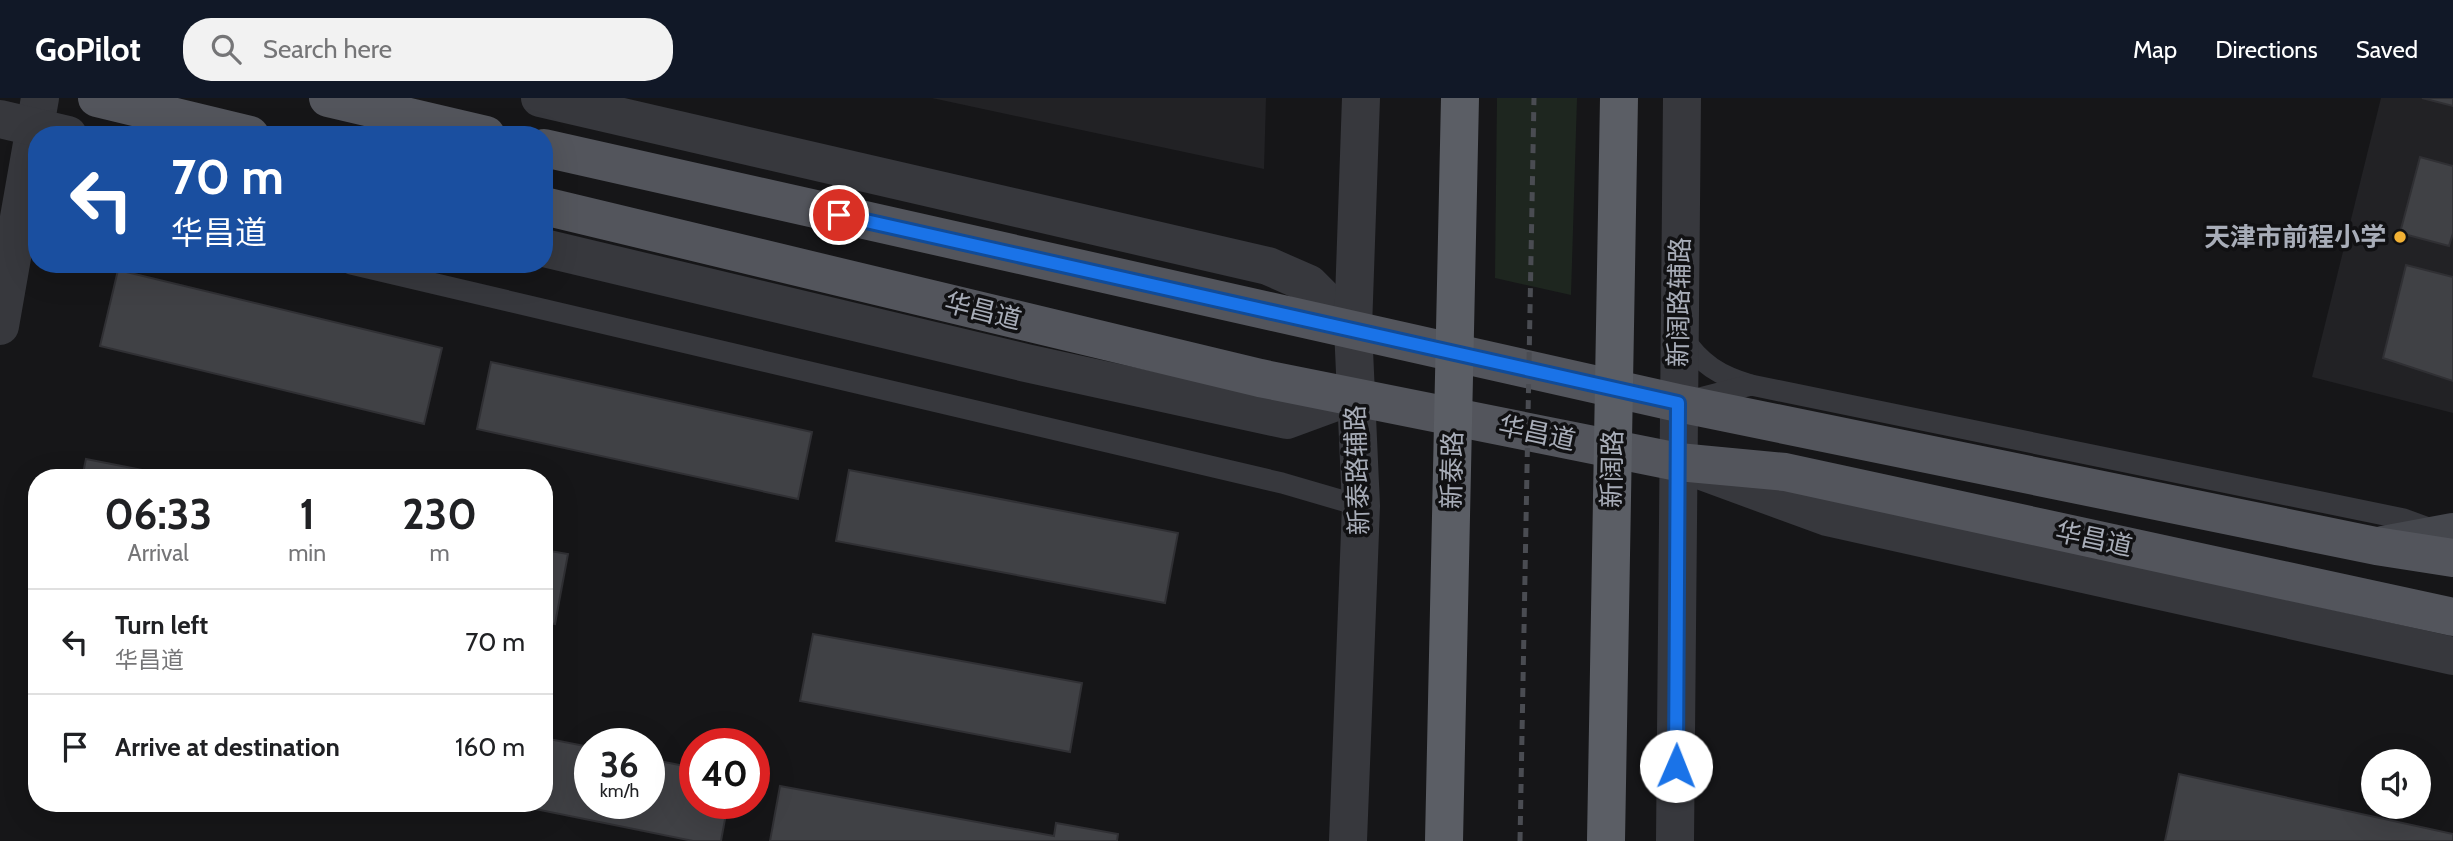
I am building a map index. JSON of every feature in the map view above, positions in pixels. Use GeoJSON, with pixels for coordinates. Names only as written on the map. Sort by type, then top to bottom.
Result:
{"type":"FeatureCollection","features":[{"type":"Feature","properties":{"kind":"highway","name":"新泰路"},"geometry":{"type":"LineString","coordinates":[[1444,841],[1461,98]]}},
{"type":"Feature","properties":{"kind":"highway","name":"新阔路"},"geometry":{"type":"LineString","coordinates":[[1606,841],[1619,98]]}},
{"type":"Feature","properties":{"kind":"main road"},"geometry":{"type":"LineString","coordinates":[[97,98],[213,126]]}},
{"type":"Feature","properties":{"kind":"main road"},"geometry":{"type":"LineString","coordinates":[[328,98],[448,126]]}},
{"type":"Feature","properties":{"kind":"main road","name":"华昌道"},"geometry":{"type":"LineString","coordinates":[[553,150],[1678,403],[2376,546],[2451,540]]}},
{"type":"Feature","properties":{"kind":"main road","name":"华昌道"},"geometry":{"type":"LineString","coordinates":[[553,208],[1259,378],[1355,395],[1678,462],[1785,472],[2452,616]]}},
{"type":"Feature","properties":{"kind":"street"},"geometry":{"type":"LineString","coordinates":[[540,98],[1268,267],[1309,284],[1353,328]]}},
{"type":"Feature","properties":{"kind":"street","name":"新泰路辅路"},"geometry":{"type":"LineString","coordinates":[[1348,841],[1361,506],[1353,328],[1362,98]]}},
{"type":"Feature","properties":{"kind":"street","name":"新阔路辅路"},"geometry":{"type":"LineString","coordinates":[[1675,841],[1682,98]]}},
{"type":"Feature","properties":{"kind":"street"},"geometry":{"type":"LineString","coordinates":[[0,326],[28,198]]}},
{"type":"Feature","properties":{"kind":"street"},"geometry":{"type":"LineString","coordinates":[[553,250],[1026,363],[1287,420],[1355,395]]}},
{"type":"Feature","properties":{"kind":"street"},"geometry":{"type":"LineString","coordinates":[[1678,462],[1828,517],[2453,656]]}},
{"type":"Feature","properties":{"kind":"lane"},"geometry":{"type":"LineString","coordinates":[[389,273],[1282,483],[1361,506]]}},
{"type":"Feature","properties":{"kind":"lane"},"geometry":{"type":"LineString","coordinates":[[1678,329],[1701,362],[1716,373],[1751,386],[2404,519],[2451,540]]}},
{"type":"Feature","properties":{"kind":"lane"},"geometry":{"type":"LineString","coordinates":[[1678,403],[1751,386]]}},
{"type":"Feature","properties":{"kind":"shaded area"},"geometry":{"type":"Polygon","coordinates":[[[932,98],[1266,98],[1264,169],[932,98]]]}},
{"type":"Feature","properties":{"kind":"shaded area"},"geometry":{"type":"Polygon","coordinates":[[[1497,98],[1577,98],[1571,295],[1495,278],[1497,98]]]}},
{"type":"Feature","properties":{"kind":"shaded area","name":"天津市前程小学"},"geometry":{"type":"Polygon","coordinates":[[[2381,98],[2453,98],[2453,413],[2312,377],[2381,98]]]}},
{"type":"Feature","properties":{"kind":"building"},"geometry":{"type":"Polygon","coordinates":[[[2422,98],[2453,98],[2453,106],[2422,98]]]}},
{"type":"Feature","properties":{"kind":"building"},"geometry":{"type":"Polygon","coordinates":[[[2420,157],[2453,166],[2453,233],[2449,246],[2400,233],[2420,157]]]}},
{"type":"Feature","properties":{"kind":"building"},"geometry":{"type":"Polygon","coordinates":[[[2406,265],[2453,277],[2453,381],[2383,358],[2406,265]]]}},
{"type":"Feature","properties":{"kind":"building"},"geometry":{"type":"Polygon","coordinates":[[[117,273],[130,273],[442,348],[424,424],[100,346],[117,273]]]}},
{"type":"Feature","properties":{"kind":"building"},"geometry":{"type":"Polygon","coordinates":[[[491,362],[812,432],[798,499],[477,429],[491,362]]]}},
{"type":"Feature","properties":{"kind":"building"},"geometry":{"type":"Polygon","coordinates":[[[86,459],[137,469],[84,469],[86,459]]]}},
{"type":"Feature","properties":{"kind":"building"},"geometry":{"type":"Polygon","coordinates":[[[849,470],[1178,533],[1165,603],[836,541],[849,470]]]}},
{"type":"Feature","properties":{"kind":"building"},"geometry":{"type":"Polygon","coordinates":[[[553,552],[568,554],[553,624],[553,552]]]}},
{"type":"Feature","properties":{"kind":"building"},"geometry":{"type":"Polygon","coordinates":[[[813,634],[1082,683],[1070,752],[800,701],[813,634]]]}},
{"type":"Feature","properties":{"kind":"building"},"geometry":{"type":"Polygon","coordinates":[[[553,740],[574,744],[574,817],[550,812],[553,812],[553,740]]]}},
{"type":"Feature","properties":{"kind":"building"},"geometry":{"type":"Polygon","coordinates":[[[665,762],[679,765],[679,819],[725,819],[721,841],[693,841],[585,819],[665,819],[665,762]]]}},
{"type":"Feature","properties":{"kind":"building"},"geometry":{"type":"Polygon","coordinates":[[[2179,774],[2361,814],[2361,819],[2384,819],[2453,834],[2453,841],[2165,841],[2179,774]]]}},
{"type":"Feature","properties":{"kind":"building"},"geometry":{"type":"Polygon","coordinates":[[[780,786],[1054,836],[1056,823],[1118,834],[1117,841],[770,841],[780,786]]]}},
{"type":"Feature","properties":{"kind":"railway"},"geometry":{"type":"LineString","coordinates":[[1520,841],[1534,98]]}},
{"type":"Feature","properties":{"kind":"place","name":"天津市前程小学"},"geometry":{"type":"Point","coordinates":[2400,237]}},
{"type":"Feature","properties":{"kind":"route"},"geometry":{"type":"LineString","coordinates":[[839,215],[1353,328],[1678,403],[1676,766]]}}]}
